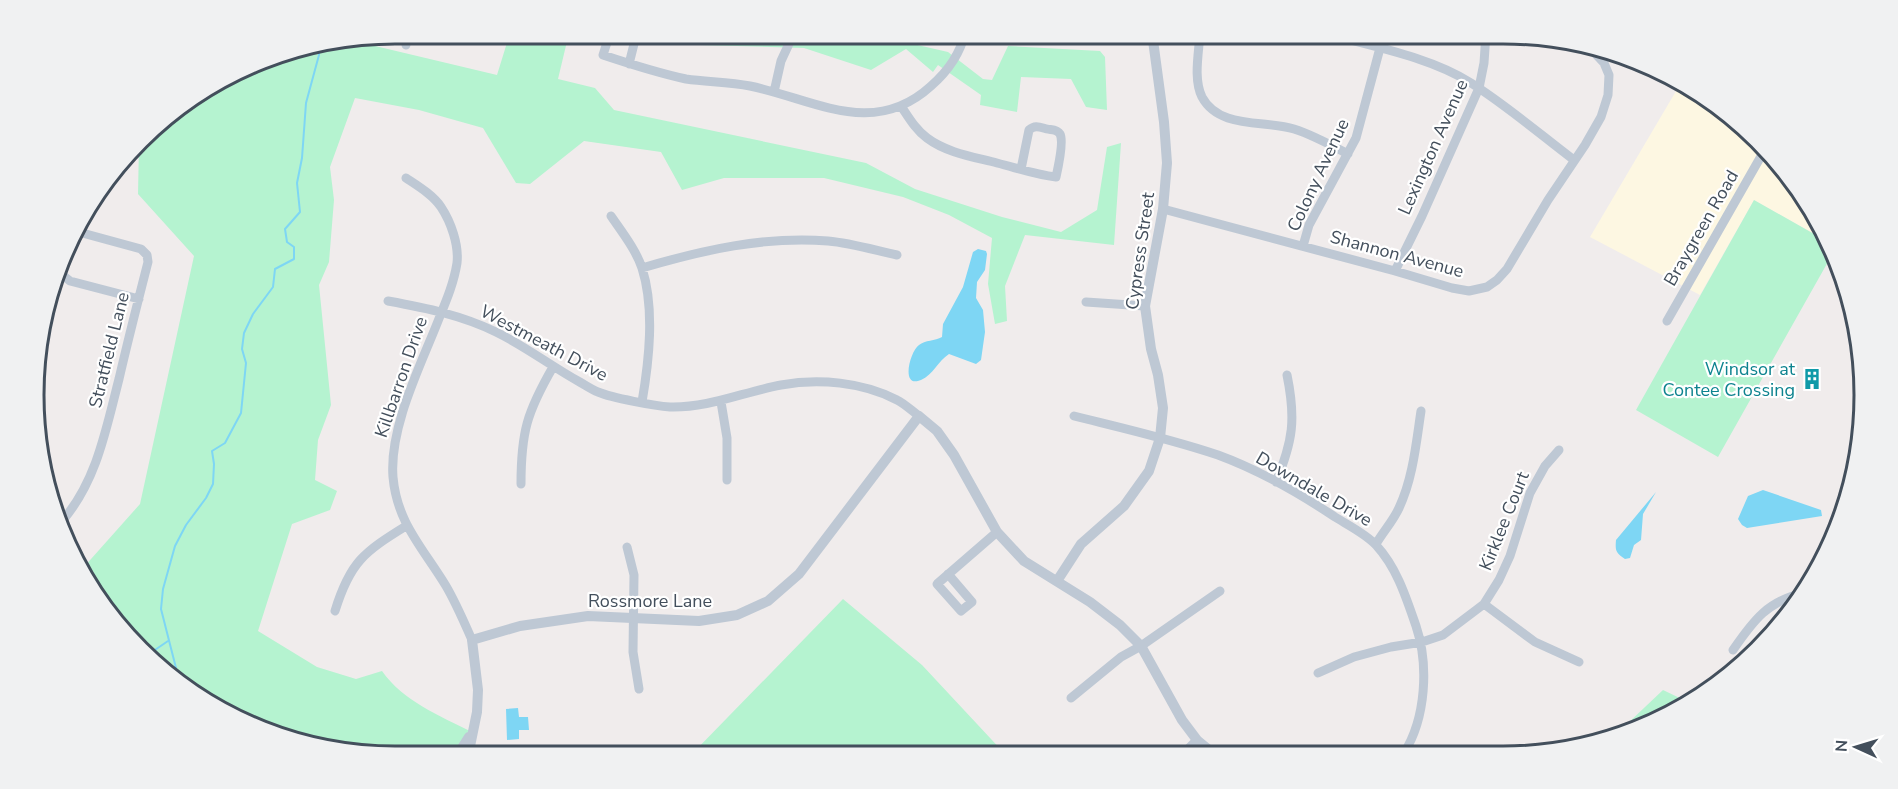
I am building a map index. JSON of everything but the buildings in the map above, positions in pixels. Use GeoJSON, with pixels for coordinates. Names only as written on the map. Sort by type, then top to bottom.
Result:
{"type":"FeatureCollection","features":[{"type":"Feature","properties":{"kind":"street"},"geometry":{"type":"LineString","coordinates":[[606,44],[603,55],[629,64],[688,79],[742,85],[774,92],[854,114],[873,113],[901,106],[923,93],[938,80],[956,57],[961,44]]}},
{"type":"Feature","properties":{"kind":"street"},"geometry":{"type":"LineString","coordinates":[[629,64],[633,44]]}},
{"type":"Feature","properties":{"kind":"street"},"geometry":{"type":"LineString","coordinates":[[774,92],[780,61],[788,44]]}},
{"type":"Feature","properties":{"kind":"street","name":"Cypress Street"},"geometry":{"type":"LineString","coordinates":[[1057,581],[1081,544],[1124,506],[1149,471],[1160,438],[1163,408],[1145,306],[1163,209],[1167,163],[1166,135],[1154,44]]}},
{"type":"Feature","properties":{"kind":"street"},"geometry":{"type":"LineString","coordinates":[[1200,44],[1198,81],[1202,97],[1221,116],[1293,129],[1348,154]]}},
{"type":"Feature","properties":{"kind":"street"},"geometry":{"type":"LineString","coordinates":[[1365,44],[1438,68],[1471,82],[1574,160]]}},
{"type":"Feature","properties":{"kind":"street","name":"Lexington Avenue"},"geometry":{"type":"LineString","coordinates":[[1395,271],[1479,88],[1485,44]]}},
{"type":"Feature","properties":{"kind":"street","name":"Colony Avenue"},"geometry":{"type":"LineString","coordinates":[[1303,246],[1309,225],[1359,131],[1380,48]]}},
{"type":"Feature","properties":{"kind":"street","name":"Shannon Avenue"},"geometry":{"type":"LineString","coordinates":[[1163,209],[1459,290],[1476,290],[1492,285],[1507,268],[1585,145],[1600,117],[1609,84],[1606,68],[1598,56]]}},
{"type":"Feature","properties":{"kind":"street"},"geometry":{"type":"LineString","coordinates":[[901,106],[916,128],[936,144],[948,150],[1021,170],[1056,177],[1061,138],[1057,131],[1036,126],[1029,130],[1021,170]]}},
{"type":"Feature","properties":{"kind":"street","name":"Braygreen Road"},"geometry":{"type":"LineString","coordinates":[[1667,321],[1761,156]]}},
{"type":"Feature","properties":{"kind":"street","name":"Killbarron Drive"},"geometry":{"type":"LineString","coordinates":[[406,178],[422,188],[440,205],[450,224],[457,262],[452,285],[402,414],[393,447],[393,477],[397,500],[406,526],[446,587],[472,640],[478,690],[477,712],[470,746]]}},
{"type":"Feature","properties":{"kind":"street"},"geometry":{"type":"LineString","coordinates":[[611,216],[642,268],[648,302],[649,362],[642,402]]}},
{"type":"Feature","properties":{"kind":"street","name":"Stratfield Lane"},"geometry":{"type":"LineString","coordinates":[[66,517],[93,472],[148,262],[143,251],[136,247],[83,233]]}},
{"type":"Feature","properties":{"kind":"street"},"geometry":{"type":"LineString","coordinates":[[642,268],[708,250],[779,240],[830,241],[897,255]]}},
{"type":"Feature","properties":{"kind":"street"},"geometry":{"type":"LineString","coordinates":[[64,276],[70,281],[139,299]]}},
{"type":"Feature","properties":{"kind":"street","name":"Westmeath Drive"},"geometry":{"type":"LineString","coordinates":[[387,301],[442,311],[496,332],[534,352],[553,367],[598,393],[642,402],[668,407],[721,402],[780,385],[829,382],[874,390],[898,400],[937,431],[954,455],[997,532],[1024,561],[1112,619],[1141,646],[1182,720],[1204,746]]}},
{"type":"Feature","properties":{"kind":"street"},"geometry":{"type":"LineString","coordinates":[[1086,302],[1145,306]]}},
{"type":"Feature","properties":{"kind":"street"},"geometry":{"type":"LineString","coordinates":[[521,484],[521,450],[526,423],[534,399],[553,367]]}},
{"type":"Feature","properties":{"kind":"street"},"geometry":{"type":"LineString","coordinates":[[1276,482],[1288,452],[1293,430],[1292,399],[1287,375]]}},
{"type":"Feature","properties":{"kind":"street"},"geometry":{"type":"LineString","coordinates":[[721,402],[727,438],[727,480]]}},
{"type":"Feature","properties":{"kind":"street"},"geometry":{"type":"LineString","coordinates":[[1376,544],[1398,510],[1407,486],[1414,461],[1421,411]]}},
{"type":"Feature","properties":{"kind":"street","name":"Rossmore Lane"},"geometry":{"type":"LineString","coordinates":[[472,640],[520,626],[588,616],[699,621],[737,615],[768,600],[799,574],[919,416]]}},
{"type":"Feature","properties":{"kind":"street","name":"Downdale Drive"},"geometry":{"type":"LineString","coordinates":[[1074,416],[1220,456],[1276,482],[1324,509],[1376,544],[1401,583],[1422,642],[1424,673],[1420,711],[1409,746]]}},
{"type":"Feature","properties":{"kind":"street","name":"Kirklee Court"},"geometry":{"type":"LineString","coordinates":[[1318,673],[1354,657],[1443,635],[1484,604],[1510,556],[1530,493],[1545,466],[1559,450]]}},
{"type":"Feature","properties":{"kind":"street"},"geometry":{"type":"LineString","coordinates":[[335,611],[342,587],[351,569],[374,546],[406,526]]}},
{"type":"Feature","properties":{"kind":"street"},"geometry":{"type":"LineString","coordinates":[[948,574],[997,532]]}},
{"type":"Feature","properties":{"kind":"street"},"geometry":{"type":"LineString","coordinates":[[627,547],[634,575],[633,652],[639,689]]}},
{"type":"Feature","properties":{"kind":"street"},"geometry":{"type":"LineString","coordinates":[[1071,698],[1121,657],[1141,646],[1220,591]]}},
{"type":"Feature","properties":{"kind":"street"},"geometry":{"type":"LineString","coordinates":[[1733,650],[1751,623],[1765,610],[1789,598]]}},
{"type":"Feature","properties":{"kind":"street"},"geometry":{"type":"LineString","coordinates":[[1484,604],[1535,642],[1579,662]]}},
{"type":"Feature","properties":{"kind":"street","name":"Killbarron Drive"},"geometry":{"type":"LineString","coordinates":[[463,746],[472,732]]}},
{"type":"Feature","properties":{"kind":"street"},"geometry":{"type":"LineString","coordinates":[[1191,746],[1197,740]]}},
{"type":"Feature","properties":{"kind":"shaded area"},"geometry":{"type":"Polygon","coordinates":[[[1677,90],[1717,116],[1752,146],[1795,199],[1816,235],[1754,200],[1700,295],[1590,237],[1677,90]]]}},
{"type":"Feature","properties":{"kind":"green space"},"geometry":{"type":"Polygon","coordinates":[[[369,44],[497,75],[507,44],[566,44],[558,79],[595,88],[614,110],[866,163],[915,189],[1002,217],[1061,232],[1097,210],[1107,147],[1121,143],[1114,245],[1025,235],[1005,286],[1007,321],[995,324],[988,284],[992,238],[949,215],[903,197],[824,178],[724,178],[682,190],[661,152],[584,141],[530,184],[516,183],[483,128],[419,110],[355,98],[330,167],[334,200],[329,262],[319,285],[331,405],[318,440],[315,480],[337,491],[330,510],[292,524],[258,631],[317,667],[356,679],[382,671],[400,691],[411,699],[472,732],[463,746],[372,745],[304,734],[239,709],[181,673],[146,643],[131,626],[103,590],[87,563],[140,504],[194,256],[138,194],[139,154],[181,116],[219,91],[260,70],[326,50],[369,44]]]}},
{"type":"Feature","properties":{"kind":"green space"},"geometry":{"type":"Polygon","coordinates":[[[697,44],[913,44],[948,52],[983,79],[992,80],[1008,46],[1100,51],[1105,57],[1107,110],[1086,107],[1071,79],[1021,77],[1017,112],[980,105],[981,95],[938,65],[933,72],[906,49],[871,70],[804,48],[697,44]]]}},
{"type":"Feature","properties":{"kind":"green space"},"geometry":{"type":"Polygon","coordinates":[[[1754,200],[1816,235],[1828,261],[1718,457],[1636,410],[1754,200]]]}},
{"type":"Feature","properties":{"kind":"green space"},"geometry":{"type":"Polygon","coordinates":[[[843,599],[922,665],[998,746],[700,746],[843,599]]]}},
{"type":"Feature","properties":{"kind":"green space"},"geometry":{"type":"Polygon","coordinates":[[[1663,690],[1679,698],[1659,709],[1629,722],[1663,690]]]}},
{"type":"Feature","properties":{"kind":"water"},"geometry":{"type":"Polygon","coordinates":[[[978,249],[986,251],[987,254],[985,270],[977,282],[976,298],[983,310],[985,332],[981,360],[976,364],[949,354],[929,375],[915,381],[909,374],[913,354],[921,343],[942,337],[943,324],[963,287],[973,252],[978,249]]]}},
{"type":"Feature","properties":{"kind":"water"},"geometry":{"type":"Polygon","coordinates":[[[1763,490],[1821,510],[1822,516],[1747,528],[1738,519],[1748,496],[1763,490]]]}},
{"type":"Feature","properties":{"kind":"water"},"geometry":{"type":"Polygon","coordinates":[[[1656,492],[1643,514],[1641,540],[1634,545],[1630,558],[1625,559],[1617,551],[1616,540],[1656,492]]]}},
{"type":"Feature","properties":{"kind":"water"},"geometry":{"type":"Polygon","coordinates":[[[518,708],[519,717],[528,717],[529,730],[519,730],[519,739],[507,740],[506,709],[518,708]]]}},
{"type":"Feature","properties":{"kind":"waterway"},"geometry":{"type":"LineString","coordinates":[[176,669],[161,609],[163,589],[175,546],[213,484],[212,451],[225,443],[241,413],[246,363],[242,349],[244,333],[253,314],[273,287],[275,269],[294,259],[294,247],[287,242],[285,229],[300,212],[297,183],[302,158],[306,103],[319,52]]}},
{"type":"Feature","properties":{"kind":"waterway"},"geometry":{"type":"LineString","coordinates":[[154,650],[168,641]]}},
{"type":"Feature","properties":{"kind":"place","name":"Windsor at Contee Crossing"},"geometry":{"type":"Point","coordinates":[1812,379]}}]}
